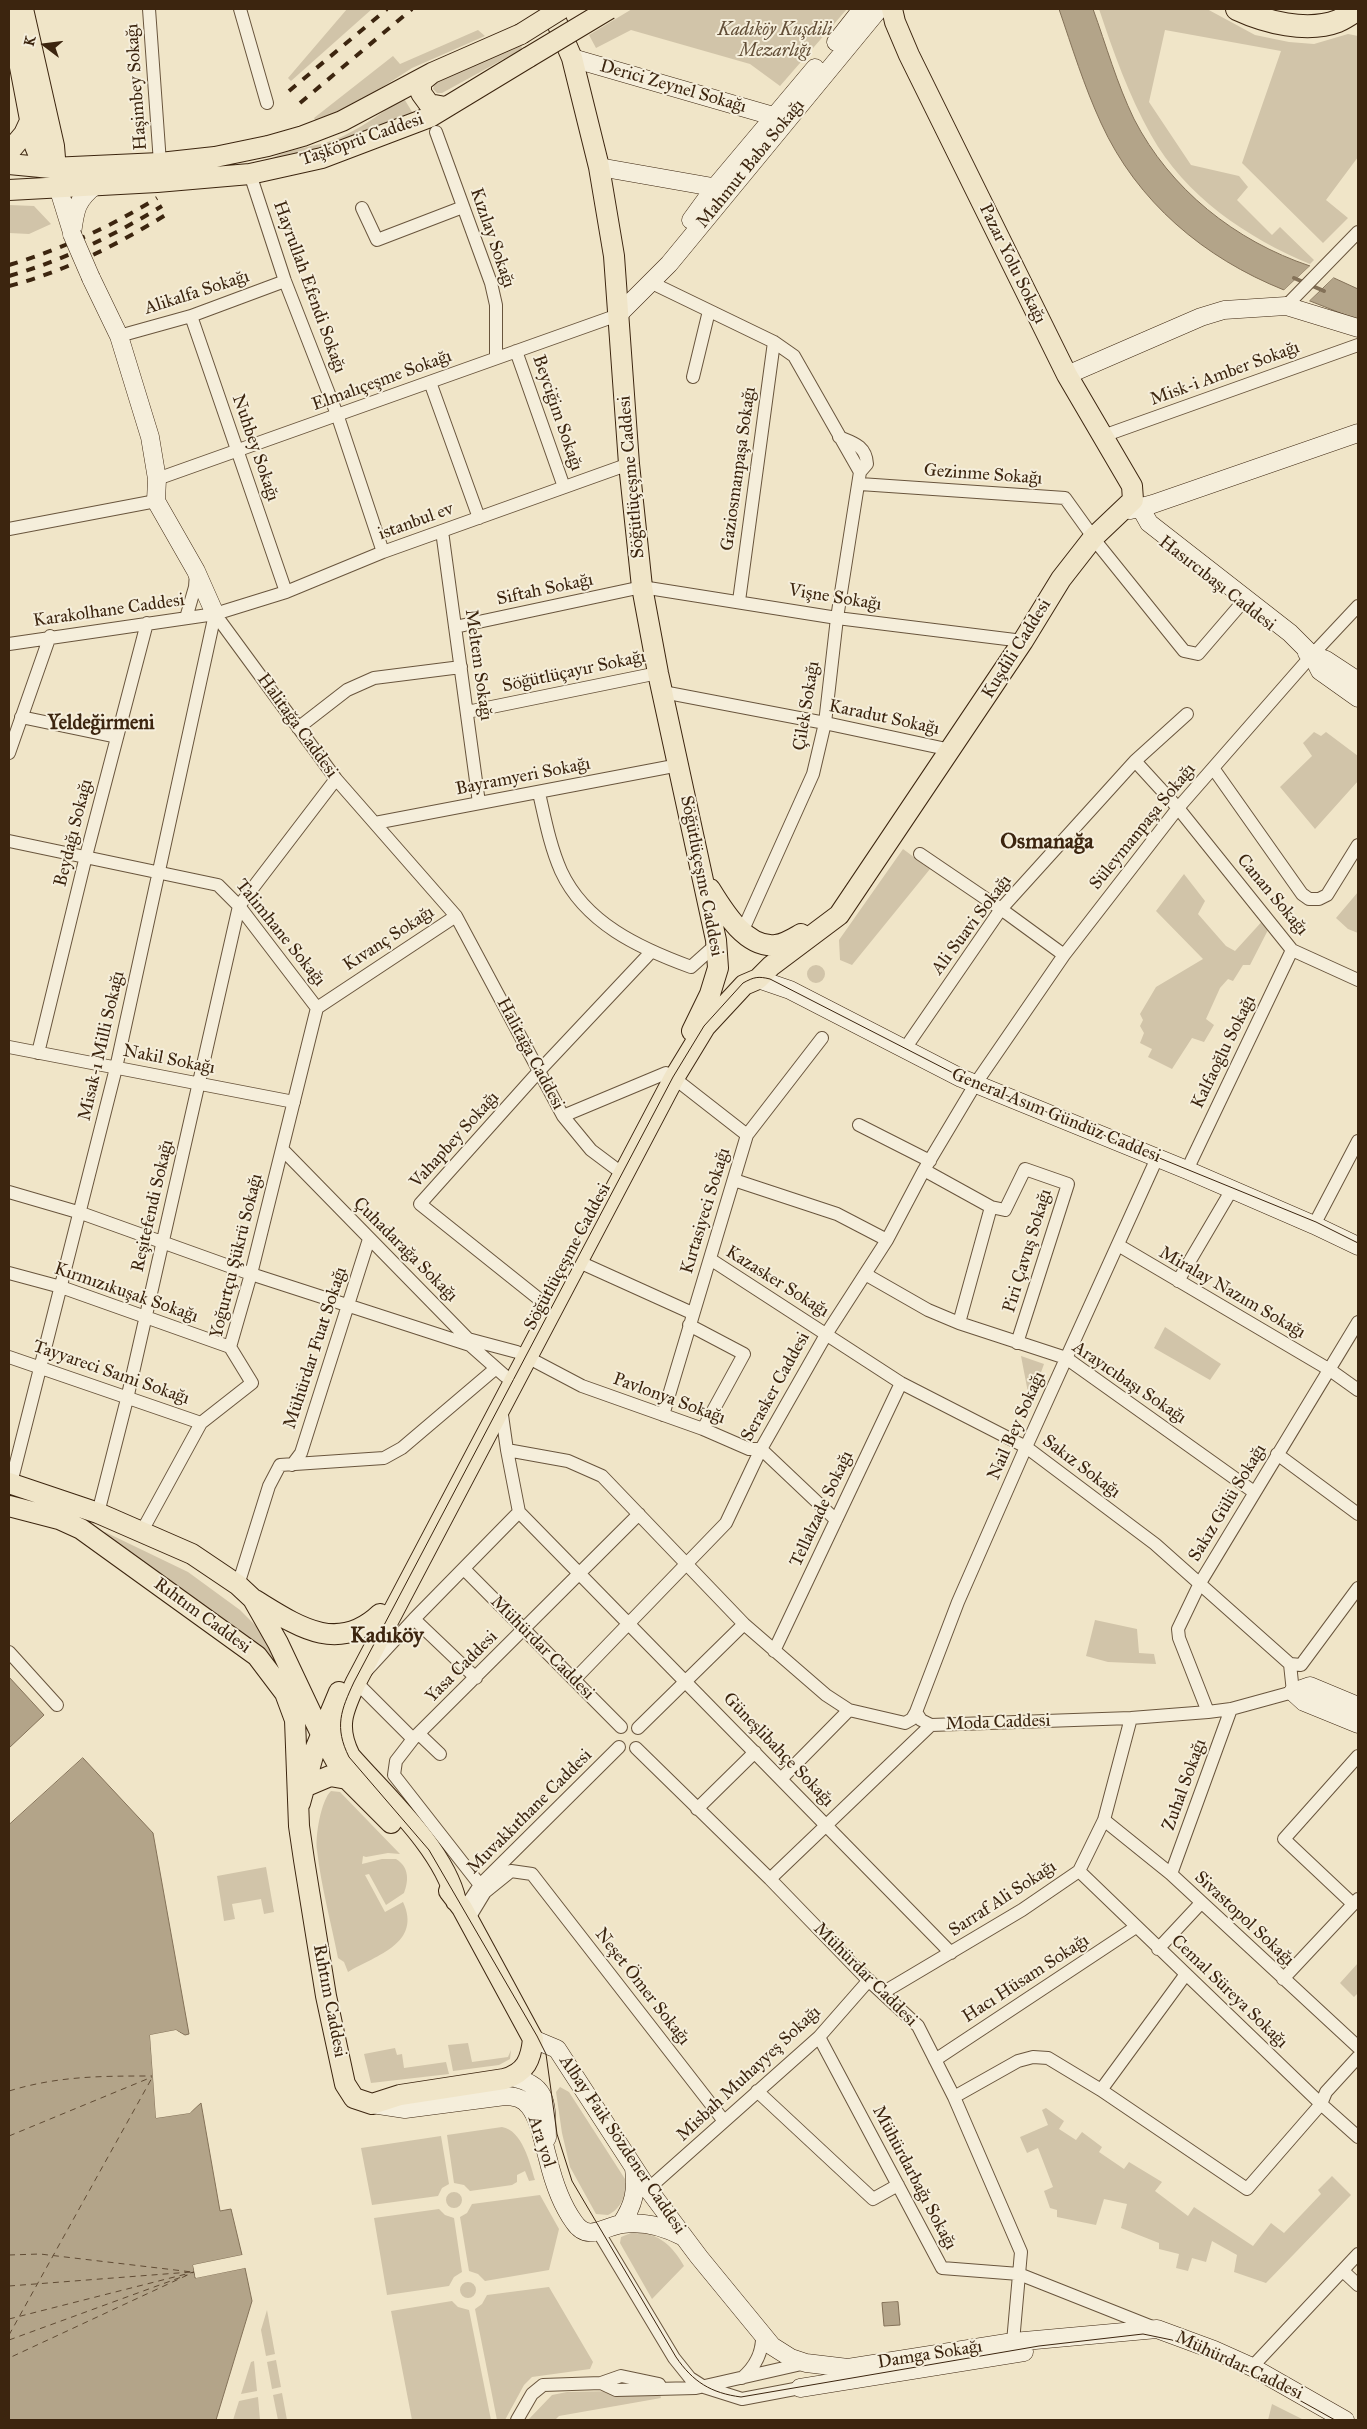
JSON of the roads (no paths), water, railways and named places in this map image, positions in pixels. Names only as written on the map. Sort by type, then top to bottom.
[{"type":"highway","points":[[1237,9],[1259,19],[1291,25],[1337,21],[1358,9]]},
{"type":"main road","points":[[9,9],[54,146],[54,163],[50,168]]},
{"type":"main road","points":[[23,9],[17,38],[30,121],[38,155],[44,164],[50,168],[58,187]]},
{"type":"main road","points":[[551,9],[570,54]]},
{"type":"main road","points":[[563,9],[570,54]]},
{"type":"main road","name":"Taşköprü Caddesi","points":[[9,164],[50,168],[160,163],[215,157],[303,136],[342,121],[432,73],[521,34],[563,9]]},
{"type":"main road","name":"Taşköprü Caddesi","points":[[9,190],[250,174],[322,158],[414,124],[609,9]]},
{"type":"main road","name":"Pazar Yolu Sokağı","points":[[892,9],[895,22],[909,55],[1067,375],[1132,486],[1134,500],[1131,509]]},
{"type":"main road","name":"Söğütlüçeşme Caddesi","points":[[320,1734],[355,1659],[380,1614],[500,1373],[522,1355],[577,1261],[698,1021],[710,994],[718,968],[716,940],[704,878],[658,673],[642,587],[629,464],[614,256],[598,167],[570,54]]},
{"type":"main road","points":[[432,73],[421,82],[422,97],[434,106],[445,107]]},
{"type":"main road","points":[[9,152],[24,134],[30,121]]},
{"type":"main road","name":"Kuşdili Caddesi","points":[[758,979],[771,966],[839,915],[951,750],[1091,534],[1131,509]]},
{"type":"main road","points":[[704,878],[728,918],[742,932],[757,940],[775,945],[839,915]]},
{"type":"main road","name":"Söğütlüçeşme Caddesi","points":[[464,1908],[431,1848],[350,1756],[344,1743],[341,1726],[344,1709],[356,1682],[501,1407],[544,1303],[614,1168],[670,1076],[705,1027],[744,985],[758,979]]},
{"type":"main road","name":"Rıhtım Caddesi","points":[[10,1483],[98,1514],[192,1554],[238,1585],[253,1599],[287,1658],[320,1734],[347,1779],[420,1854],[464,1908]]},
{"type":"main road","name":"Rıhtım Caddesi","points":[[9,1506],[59,1519],[81,1529],[257,1656],[285,1692],[295,1720],[302,1795],[299,1826],[304,1860],[326,1996],[344,2080]]},
{"type":"main road","points":[[253,1599],[301,1627],[322,1634],[355,1630],[372,1621],[380,1614]]},
{"type":"main road","name":"Rıhtım Caddesi","points":[[302,1795],[320,1734]]},
{"type":"main road","points":[[302,1795],[330,1776],[347,1779]]},
{"type":"main road","points":[[372,2104],[400,2095],[510,2077],[521,2071],[528,2061],[533,2039],[464,1908]]},
{"type":"main road","name":"Ara yol","points":[[344,2080],[354,2098],[372,2104]]},
{"type":"street","name":"Haşimbey Sokağı","points":[[149,9],[160,163]]},
{"type":"street","points":[[240,9],[267,99]]},
{"type":"street","name":"Mahmut Baba Sokağı","points":[[618,309],[652,283],[722,189],[773,116],[862,9]]},
{"type":"street","name":"Mahmut Baba Sokağı","points":[[618,309],[681,234],[879,9]]},
{"type":"street","name":"Derici Zeynel Sokağı","points":[[570,54],[773,116]]},
{"type":"street","name":"Kızılay Sokağı","points":[[436,132],[492,289],[496,305],[496,358]]},
{"type":"street","points":[[598,167],[722,189]]},
{"type":"street","name":"Hayrullah Efendi Sokağı","points":[[250,174],[285,281],[338,417],[383,552]]},
{"type":"street","points":[[72,234],[78,204],[84,194],[96,185]]},
{"type":"street","points":[[9,529],[156,501],[157,479],[150,437],[120,336],[72,234],[58,187]]},
{"type":"street","points":[[362,208],[377,240],[463,207]]},
{"type":"street","points":[[1290,302],[1358,232]]},
{"type":"street","name":"Alikalfa Sokağı","points":[[120,336],[191,316],[285,281]]},
{"type":"street","points":[[652,283],[774,342],[794,356],[860,478]]},
{"type":"street","points":[[1067,375],[1201,317],[1224,310],[1290,302],[1358,334]]},
{"type":"street","name":"Elmalıçeşme Sokağı","points":[[157,479],[338,417],[496,358],[618,309]]},
{"type":"street","points":[[693,377],[709,311]]},
{"type":"street","name":"Nuhbey Sokağı","points":[[191,316],[286,592]]},
{"type":"street","name":"Misk-i Amber Sokağı","points":[[1103,436],[1358,334]]},
{"type":"street","name":"Gaziosmanpaşa Sokağı","points":[[739,601],[774,342]]},
{"type":"street","name":"Beyciğim Sokağı","points":[[516,350],[564,487]]},
{"type":"street","points":[[430,382],[479,518]]},
{"type":"street","name":"Kuşdili Caddesi","points":[[1131,509],[1356,438]]},
{"type":"street","name":"istanbul ev","points":[[215,614],[286,592],[383,552],[629,464]]},
{"type":"street","name":"Gezinme Sokağı","points":[[860,478],[1065,498],[1091,534]]},
{"type":"street","name":"Çilek Sokağı","points":[[742,932],[813,774],[825,723],[838,618],[860,478]]},
{"type":"street","name":"Halitağa Caddesi","points":[[156,501],[196,570],[215,614],[336,779],[456,916],[563,1116],[591,1150],[614,1168]]},
{"type":"street","name":"Hasırcıbaşı Caddesi","points":[[1131,509],[1241,604],[1297,647],[1326,660],[1358,681]]},
{"type":"street","name":"Hasırcıbaşı Caddesi","points":[[1131,509],[1290,633],[1312,655],[1320,671],[1358,698]]},
{"type":"street","name":"Meltem Sokağı","points":[[442,531],[479,803]]},
{"type":"street","points":[[1091,534],[1184,651],[1198,654],[1241,604]]},
{"type":"street","points":[[186,618],[195,587],[196,570]]},
{"type":"street","name":"Vişne Sokağı","points":[[642,587],[838,618],[1023,641]]},
{"type":"street","name":"Siftah Sokağı","points":[[455,627],[642,587]]},
{"type":"street","name":"Süleymanpaşa Sokağı","points":[[975,1084],[1064,955],[1178,808],[1312,655],[1358,606]]},
{"type":"street","name":"Karakolhane Caddesi","points":[[9,644],[50,636],[215,614]]},
{"type":"street","name":"Misak-ı Milli Sokağı","points":[[10,1483],[42,1366],[116,1068],[157,871],[215,614]]},
{"type":"street","name":"Beydağı Sokağı","points":[[38,1053],[86,856],[147,623]]},
{"type":"street","points":[[9,753],[50,636]]},
{"type":"street","points":[[298,728],[347,690],[374,678],[461,667]]},
{"type":"street","name":"Söğütlüçayır Sokağı","points":[[467,712],[658,673]]},
{"type":"street","name":"Karadut Sokağı","points":[[663,692],[825,723],[951,750]]},
{"type":"street","name":"Ali Suavi Sokağı","points":[[904,1050],[1002,909],[1136,761],[1187,714]]},
{"type":"street","points":[[21,717],[117,737]]},
{"type":"street","points":[[1136,761],[1178,808]]},
{"type":"street","name":"Bayramyeri Sokağı","points":[[375,823],[679,765]]},
{"type":"street","points":[[1213,768],[1302,894],[1309,899],[1319,899],[1327,895],[1358,845]]},
{"type":"street","points":[[239,906],[336,779]]},
{"type":"street","points":[[539,793],[553,850],[561,871],[578,898],[607,926],[651,952],[690,967],[710,950]]},
{"type":"street","name":"Canan Sokağı","points":[[1178,808],[1292,950],[1358,980]]},
{"type":"street","name":"Talimhane Sokağı","points":[[9,841],[218,885],[239,906],[317,1008]]},
{"type":"street","points":[[920,854],[1002,909],[1064,955]]},
{"type":"street","name":"Reşitefendi Sokağı","points":[[98,1514],[146,1317],[239,906]]},
{"type":"street","name":"Kıvanç Sokağı","points":[[317,1008],[456,916]]},
{"type":"street","name":"Kalfaoğlu Sokağı","points":[[1187,1170],[1292,950]]},
{"type":"street","points":[[540,1070],[651,952]]},
{"type":"street","name":"General Asım Gündüz Caddesi","points":[[758,979],[790,990],[904,1050],[975,1084],[1187,1170],[1358,1246]]},
{"type":"street","name":"Yoğurtçu Şükrü Sokağı","points":[[142,1532],[201,1423],[252,1383],[230,1347],[251,1274],[317,1008]]},
{"type":"street","name":"Kırtasiyeci Sokağı","points":[[663,1415],[692,1313],[747,1135],[822,1038]]},
{"type":"street","name":"Nakil Sokağı","points":[[9,1047],[294,1102]]},
{"type":"street","name":"Vahapbey Sokağı","points":[[540,1070],[420,1204],[544,1303]]},
{"type":"street","points":[[563,1116],[670,1076],[747,1135]]},
{"type":"street","name":"Serasker Caddesi","points":[[574,1680],[628,1622],[726,1523],[761,1449],[826,1333],[887,1240],[927,1166],[975,1084]]},
{"type":"street","points":[[859,1125],[991,1206],[959,1323]]},
{"type":"street","points":[[1314,1225],[1358,1141]]},
{"type":"street","name":"Çuhadarağa Sokağı","points":[[282,1149],[468,1339],[522,1355]]},
{"type":"street","name":"Nail Bey Sokağı","points":[[916,1712],[958,1602],[1157,1158]]},
{"type":"street","name":"Piri Çavuş Sokağı","points":[[991,1206],[1004,1210],[1025,1169],[1068,1184],[1017,1343]]},
{"type":"street","points":[[734,1180],[837,1214],[887,1240]]},
{"type":"street","points":[[1178,1281],[1231,1191]]},
{"type":"street","points":[[9,1192],[81,1213],[251,1274],[470,1345],[500,1373],[402,1448],[384,1458],[280,1465],[269,1486],[238,1585]]},
{"type":"street","name":"Mühürdar Fuat Sokağı","points":[[292,1465],[301,1453],[369,1239]]},
{"type":"street","name":"Miralay Nazım Sokağı","points":[[1118,1245],[1330,1370],[1358,1390]]},
{"type":"street","name":"Kazasker Sokağı","points":[[710,1259],[826,1333]]},
{"type":"street","points":[[577,1261],[692,1313]]},
{"type":"street","name":"Kırmızıkuşak Sokağı","points":[[9,1273],[61,1287],[230,1347]]},
{"type":"street","name":"Arayıcıbaşı Sokağı","points":[[865,1274],[928,1310],[959,1323],[1066,1358],[1254,1492]]},
{"type":"street","name":"Sakız Gülü Sokağı","points":[[1208,1712],[1179,1638],[1178,1629],[1200,1583],[1358,1322]]},
{"type":"street","points":[[689,1325],[744,1354],[704,1429]]},
{"type":"street","name":"Sakız Sokağı","points":[[826,1333],[901,1383],[1026,1447],[1155,1544],[1295,1665]]},
{"type":"street","name":"Pavlonya Sokağı","points":[[522,1355],[582,1386],[704,1429],[749,1449],[761,1449]]},
{"type":"street","name":"Tayyareci Sami Sokağı","points":[[9,1357],[42,1366],[201,1423]]},
{"type":"street","name":"Tellalzade Sokağı","points":[[774,1651],[901,1383]]},
{"type":"street","points":[[501,1407],[519,1512]]},
{"type":"street","points":[[761,1449],[836,1520]]},
{"type":"street","points":[[507,1450],[568,1460],[602,1476],[744,1624],[826,1695],[848,1710],[904,1723],[912,1719],[916,1712]]},
{"type":"street","points":[[1277,1454],[1358,1514]]},
{"type":"street","name":"Söğütlüçeşme Caddesi","points":[[356,1682],[414,1619],[519,1512]]},
{"type":"street","name":"Güneşlibahçe Sokağı","points":[[519,1512],[579,1571],[951,1953]]},
{"type":"street","name":"Yasa Caddesi","points":[[480,1885],[394,1775],[396,1761],[416,1736],[524,1630],[579,1571],[639,1514]]},
{"type":"street","name":"Mühürdar Caddesi","points":[[464,1570],[621,1727]]},
{"type":"street","points":[[1358,1588],[1295,1665],[1293,1692],[1304,1702],[1358,1724]]},
{"type":"street","points":[[414,1619],[476,1678]]},
{"type":"street","points":[[638,1728],[744,1624]]},
{"type":"street","points":[[9,1652],[57,1705]]},
{"type":"street","points":[[1295,1665],[1310,1686],[1358,1706]]},
{"type":"street","points":[[356,1682],[416,1736],[440,1754]]},
{"type":"street","name":"Moda Caddesi","points":[[916,1712],[921,1720],[931,1726],[1132,1718],[1231,1709],[1310,1686]]},
{"type":"street","name":"Zuhal Sokağı","points":[[1171,1874],[1231,1709]]},
{"type":"street","points":[[781,1779],[848,1710]]},
{"type":"street","name":"Sarraf Ali Sokağı","points":[[884,1992],[1022,1910],[1078,1871],[1104,1820],[1132,1718]]},
{"type":"street","points":[[770,1879],[931,1726]]},
{"type":"street","name":"Muvakkıthane Caddesi","points":[[464,1908],[480,1885],[619,1747]]},
{"type":"street","name":"Mühürdar Caddesi","points":[[636,1748],[770,1879],[869,1980],[884,1992],[918,2026],[954,2097],[1022,2252],[1013,2342]]},
{"type":"street","points":[[697,1809],[755,1752]]},
{"type":"street","points":[[1283,1979],[1356,1901],[1284,1839],[1358,1756]]},
{"type":"street","name":"Sivastopol Sokağı","points":[[1104,1820],[1171,1874],[1358,2046]]},
{"type":"street","name":"Muvakkıthane Caddesi","points":[[464,1908],[511,1871],[532,1874]]},
{"type":"street","name":"Cemal Süreya Sokağı","points":[[1078,1871],[1320,2104],[1358,2137]]},
{"type":"street","name":"Neşet Ömer Sokağı","points":[[532,1874],[724,2121]]},
{"type":"street","points":[[1158,1949],[1201,1903]]},
{"type":"street","name":"Hacı Hüsam Sokağı","points":[[935,2060],[1136,1928]]},
{"type":"street","points":[[1101,2090],[1186,1974]]},
{"type":"street","name":"Misbah Muhayyeş Sokağı","points":[[648,2189],[819,2037],[869,1980]]},
{"type":"street","name":"Mühürdarbağı Sokağı","points":[[819,2037],[942,2268],[1019,2274],[1150,2333]]},
{"type":"street","name":"Albay Faik Sözdener Caddesi","points":[[533,2039],[557,2049],[648,2189],[762,2334],[781,2353],[806,2363]]},
{"type":"street","points":[[954,2097],[1018,2060],[1033,2056],[1048,2058],[1101,2090],[1248,2189],[1320,2104],[1326,2092],[1358,2057]]},
{"type":"street","points":[[510,2077],[526,2080],[534,2085],[543,2095],[546,2110],[548,2161]]},
{"type":"street","points":[[757,2091],[873,2199],[898,2185]]},
{"type":"street","name":"Ara yol","points":[[372,2104],[405,2109],[505,2096],[518,2098],[524,2101],[533,2114],[557,2188],[574,2223],[586,2232],[613,2227],[655,2225],[685,2238]]},
{"type":"street","points":[[634,2168],[636,2194],[632,2205],[613,2227],[682,2369],[690,2378],[704,2387]]},
{"type":"street","points":[[1252,2367],[1358,2254]]},
{"type":"street","points":[[1343,2271],[1358,2285]]},
{"type":"street","name":"Mühürdar Caddesi","points":[[1150,2333],[1214,2350],[1252,2367],[1345,2420]]},
{"type":"street","name":"Mühürdar Caddesi","points":[[1150,2333],[1248,2374],[1328,2420]]},
{"type":"street","name":"Damga Sokağı","points":[[704,2387],[742,2399],[1039,2349],[1150,2333]]},
{"type":"street","name":"Damga Sokağı","points":[[518,2420],[532,2394],[539,2387],[601,2384],[616,2390],[704,2387],[806,2363],[848,2368],[1013,2342],[1150,2333]]},
{"type":"street","points":[[740,2379],[757,2360],[763,2342],[762,2334]]},
{"type":"waterway","points":[[1294,278],[1324,291]]},
{"type":"tram line","points":[[1335,2420],[1249,2372],[1172,2340],[1143,2334],[1039,2346],[741,2397],[721,2393],[696,2380],[676,2357],[572,2181],[557,2134],[546,2054],[537,2036],[429,1850],[349,1757],[342,1737],[341,1719],[354,1682],[673,1077],[704,1026],[743,983],[753,978],[770,979],[961,1077],[1316,1222],[1358,1243]]},
{"type":"railway","points":[[289,91],[387,9]]},
{"type":"railway","points":[[300,103],[412,9]]},
{"type":"railway","points":[[9,265],[48,252],[85,236],[157,198]]},
{"type":"railway","points":[[9,276],[69,255],[162,206]]},
{"type":"railway","points":[[9,286],[51,273],[91,256],[167,214]]},
{"type":"district","name":"Yeldeğirmeni","points":[[101,724]]},
{"type":"district","name":"Osmanağa","points":[[1047,843]]},
{"type":"district","name":"Kadıköy","points":[[387,1637]]},
{"type":"park label","name":"Kadıköy Kuşdili Mezarlığı","points":[[775,41]]}]
